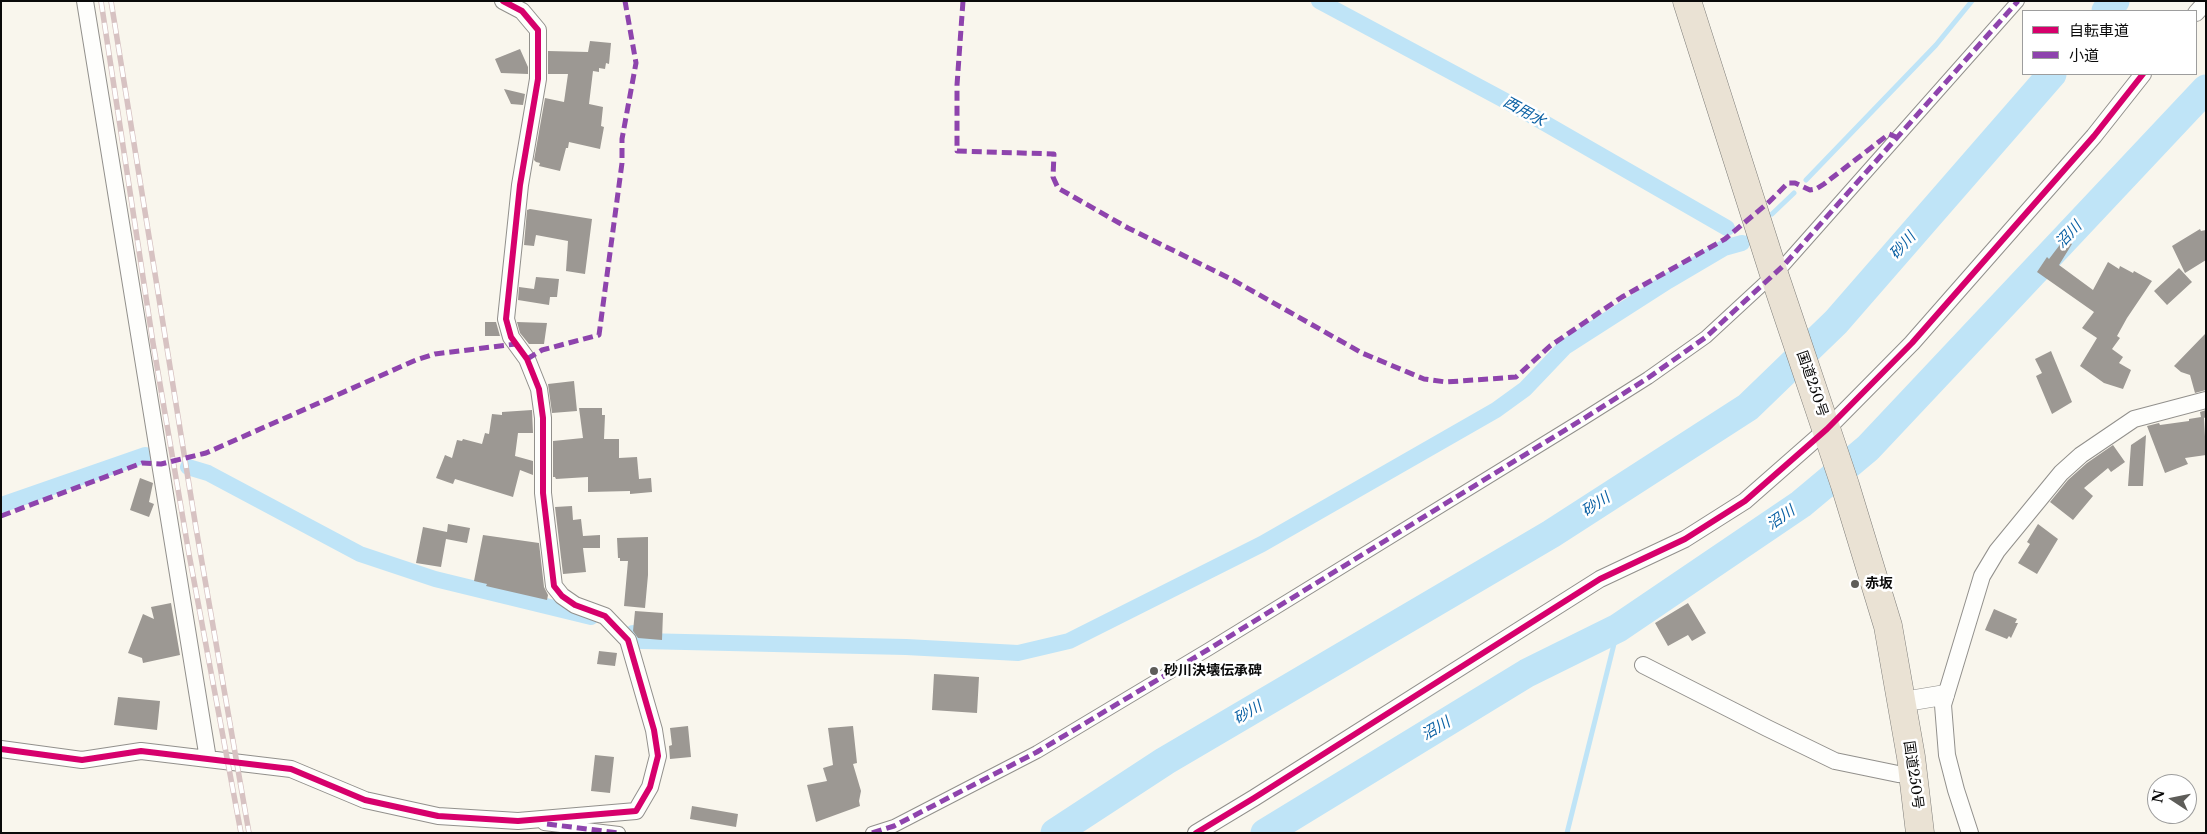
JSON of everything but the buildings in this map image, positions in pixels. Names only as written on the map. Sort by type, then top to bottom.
[{"type":"highway","name":"国道250号","points":[[1687,1],[1774,274],[1845,485],[1888,626],[1914,775],[1920,833]]},
{"type":"street","points":[[85,1],[208,759]]},
{"type":"street","points":[[503,1],[522,12],[538,30],[538,79],[520,185],[506,319],[511,337],[527,359],[539,389],[543,418],[543,494],[554,586],[562,596],[575,605],[605,616],[628,640],[654,730],[658,756],[650,787],[636,811],[518,827]]},
{"type":"street","points":[[872,833],[894,826],[1036,752],[1209,650],[1583,420],[1648,378],[1706,337],[1774,274],[2018,1]]},
{"type":"street","points":[[2197,12],[2206,2]]},
{"type":"street","points":[[1196,833],[1279,783],[1600,579],[1692,534],[1745,501],[1828,433],[1912,343],[2094,136],[2142,75]]},
{"type":"street","points":[[1970,833],[1947,754],[1942,705],[1982,576],[1997,551],[2061,473],[2102,439],[2134,419],[2206,400]]},
{"type":"street","points":[[1643,665],[1835,761],[1898,774],[1914,775]]},
{"type":"street","points":[[1902,702],[1944,695]]},
{"type":"street","points":[[1,749],[82,760],[141,751],[291,769],[366,800],[438,816],[518,827],[619,833]]},
{"type":"waterway","name":"西用水","points":[[1319,1],[1515,106],[1727,228]]},
{"type":"waterway","points":[[1806,180],[1936,45],[1972,1]]},
{"type":"waterway","name":"砂川","points":[[2107,10],[2115,1]]},
{"type":"waterway","name":"砂川","points":[[1055,833],[1165,761],[1551,534],[1748,407],[1836,322],[2051,75]]},
{"type":"waterway","name":"沼川","points":[[1265,833],[1527,673],[1618,628],[1801,504],[1868,448],[2206,89]]},
{"type":"waterway","points":[[1772,214],[1794,193]]},
{"type":"waterway","points":[[1742,243],[1748,237]]},
{"type":"waterway","points":[[633,633],[641,641],[906,647],[1018,653],[1069,641],[1262,544],[1496,410],[1525,389],[1565,347],[1668,281],[1724,248],[1742,243]]},
{"type":"waterway","points":[[1,505],[145,455],[152,457]]},
{"type":"waterway","points":[[188,467],[208,473],[360,554],[435,579],[591,617]]},
{"type":"waterway","points":[[1567,833],[1618,628]]},
{"type":"railway","points":[[101,1],[153,343],[189,554],[241,833]]},
{"type":"railway","points":[[111,1],[196,528],[249,833]]},
{"type":"marked path","points":[[527,359],[542,350],[599,335],[622,163],[622,139],[636,63],[625,1]]},
{"type":"marked path","points":[[963,1],[957,85],[957,151],[1054,154],[1053,177],[1058,188],[1128,228],[1233,280],[1362,353],[1424,379],[1446,382],[1516,377],[1550,346],[1622,297],[1725,239],[1769,202],[1788,183],[1795,183],[1810,190],[1816,189],[1889,134],[1896,137]]},
{"type":"marked path","points":[[872,833],[894,826],[1037,752],[1209,649],[1583,419],[1648,378],[1706,337],[1784,265],[2018,1]]},
{"type":"marked path","points":[[1,516],[142,463],[161,464],[206,453],[416,360],[435,354],[516,344]]},
{"type":"marked path","points":[[547,824],[619,833]]},
{"type":"cycle path","points":[[1,749],[82,760],[141,751],[291,769],[365,800],[438,816],[518,821],[636,811],[650,787],[658,756],[654,730],[628,640],[605,616],[575,605],[562,596],[554,586],[543,493],[543,418],[539,389],[527,359],[511,337],[506,319],[520,185],[538,79],[538,30],[522,11],[503,1]]},
{"type":"cycle path","points":[[1196,833],[1600,579],[1685,539],[1745,501],[1827,429],[1912,343],[2094,136],[2142,75]]},
{"type":"place","name":"赤坂","points":[[1855,584]]},
{"type":"place","name":"砂川決壊伝承碑","points":[[1154,671]]}]
